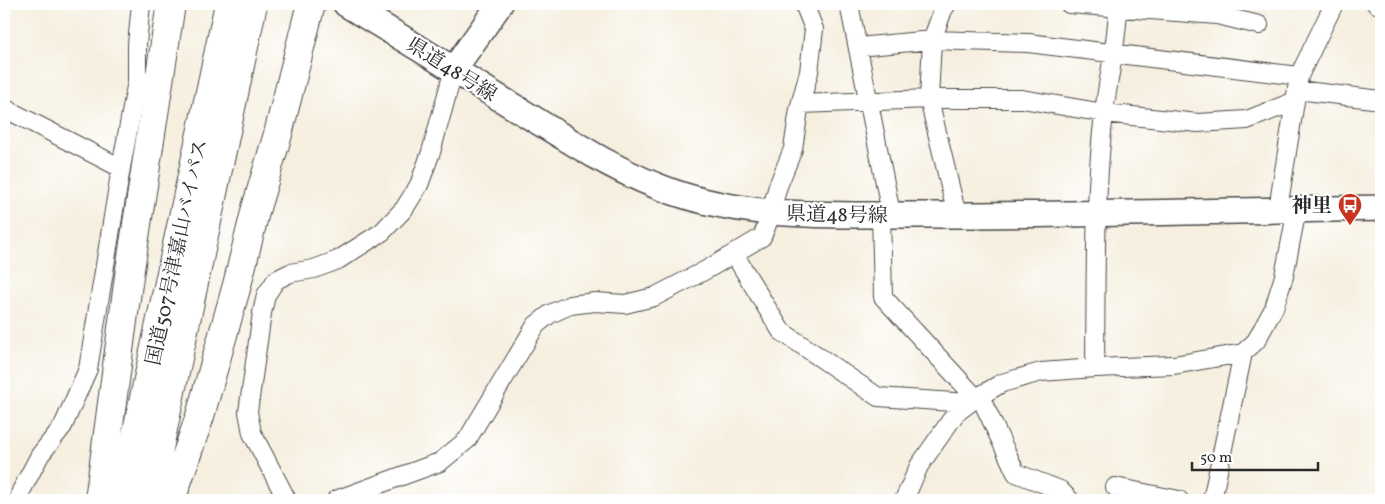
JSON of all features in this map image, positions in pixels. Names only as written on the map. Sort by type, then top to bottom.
[{"type":"highway","points":[[99,500],[129,276],[172,4]]},
{"type":"highway","name":"国道507号津嘉山バイパス","points":[[122,500],[229,4]]},
{"type":"highway","name":"国道507号津嘉山バイパス","points":[[148,500],[253,4]]},
{"type":"highway","points":[[170,500],[200,416],[278,134],[311,4]]},
{"type":"main road","name":"県道48号線","points":[[346,4],[597,158],[645,181],[700,201],[737,209],[771,213],[954,215],[1381,208]]},
{"type":"main road","points":[[454,69],[500,4]]},
{"type":"street","points":[[19,500],[21,491],[40,455],[63,426],[88,369],[137,81],[137,44],[141,4]]},
{"type":"street","points":[[336,500],[440,462],[467,440],[536,325],[550,314],[570,305],[595,302],[625,304],[654,298],[762,237],[778,186],[793,149],[809,72],[814,29],[804,4]]},
{"type":"street","points":[[849,4],[889,203],[885,215],[882,297],[975,399],[1016,473],[1060,490],[1070,500]]},
{"type":"street","points":[[947,4],[932,40],[929,98],[954,203],[954,215]]},
{"type":"street","points":[[1069,4],[1217,14],[1258,25]]},
{"type":"street","points":[[904,500],[919,466],[956,413],[1002,383],[1041,372],[1174,365],[1243,353],[1256,341],[1274,308],[1284,276],[1297,89],[1332,4]]},
{"type":"street","points":[[1376,4],[1381,5]]},
{"type":"street","points":[[1095,368],[1096,214],[1104,113],[1118,6]]},
{"type":"street","points":[[858,47],[932,40],[1028,42],[1113,53],[1297,89],[1381,100]]},
{"type":"street","points":[[287,500],[252,433],[248,412],[266,295],[276,280],[290,272],[314,269],[338,260],[382,232],[404,209],[422,177],[454,69]]},
{"type":"street","points":[[801,104],[929,98],[1022,98],[1104,113],[1198,123],[1247,120],[1297,89]]},
{"type":"street","points":[[4,108],[121,168]]},
{"type":"street","points":[[734,254],[780,331],[878,396],[975,399]]},
{"type":"street","points":[[1212,500],[1243,353]]},
{"type":"street","points":[[1115,487],[1179,500]]},
{"type":"place","name":"神里","points":[[1350,226]]}]
